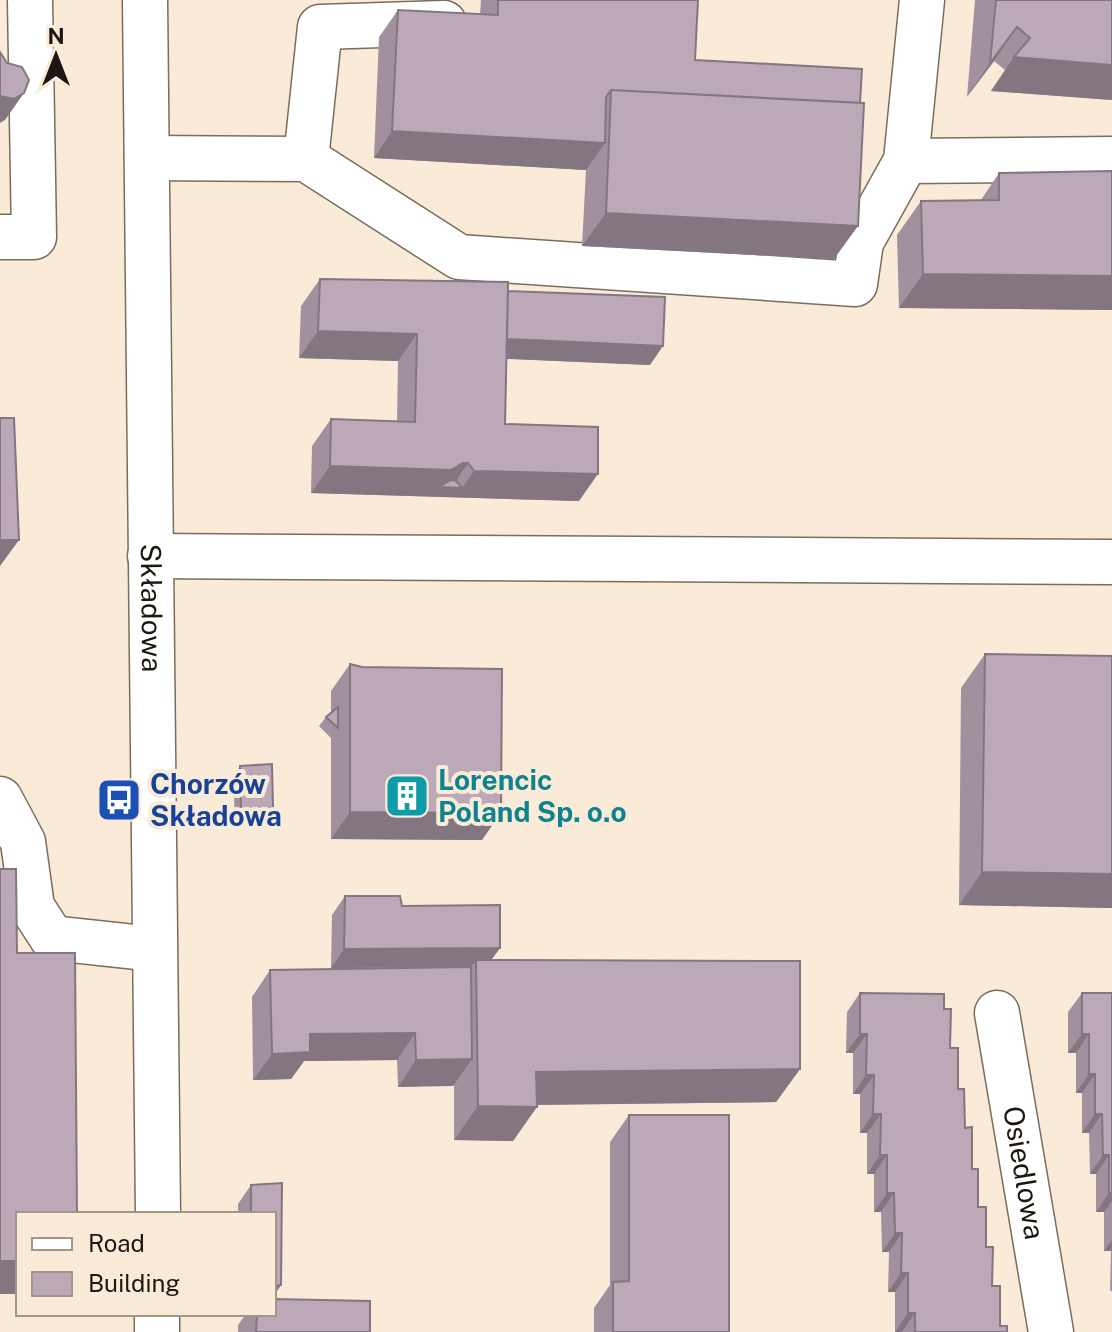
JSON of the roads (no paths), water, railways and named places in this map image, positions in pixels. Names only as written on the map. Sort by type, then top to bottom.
[{"type":"street","points":[[0,237],[34,237],[30,0]]},
{"type":"street","name":"Składowa","points":[[145,0],[158,1212]]},
{"type":"street","points":[[147,158],[306,159],[459,257],[855,284],[861,242],[906,161],[922,0]]},
{"type":"street","points":[[306,159],[320,27],[444,23]]},
{"type":"street","points":[[906,161],[1112,159]]},
{"type":"street","points":[[150,556],[1112,562]]},
{"type":"street","points":[[0,799],[23,842],[32,907],[52,938],[154,949]]},
{"type":"street","name":"Osiedlowa","points":[[997,1013],[1051,1332]]},
{"type":"place","name":"Lorencic Poland Sp. o.o","points":[[407,796]]},
{"type":"place","name":"Chorzów Składowa","points":[[119,800]]}]
